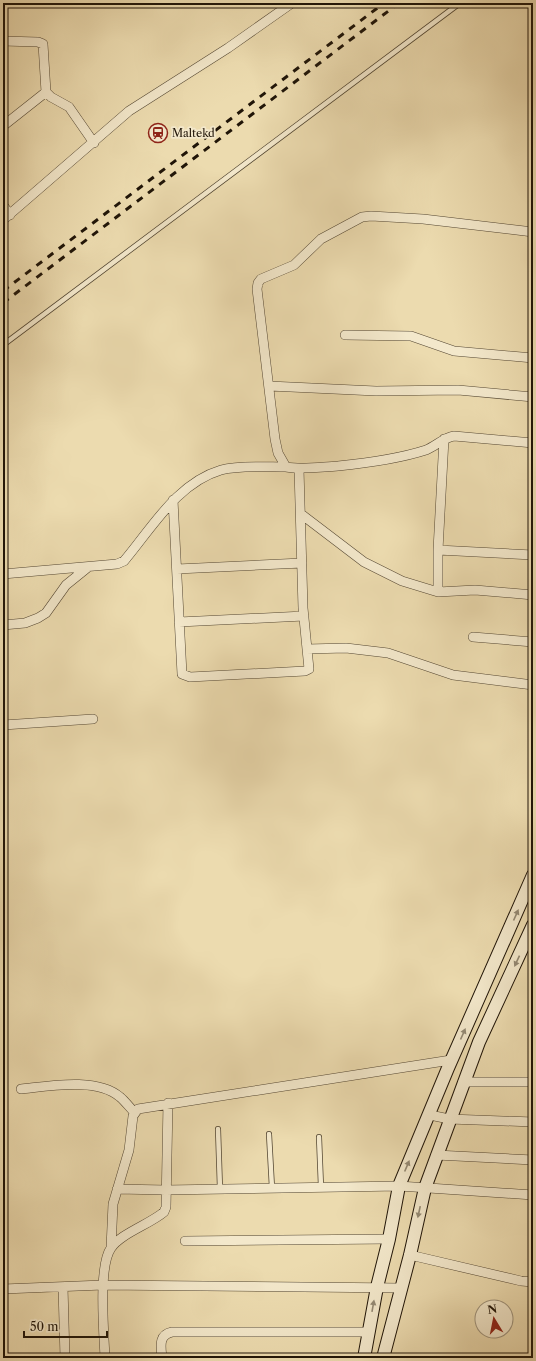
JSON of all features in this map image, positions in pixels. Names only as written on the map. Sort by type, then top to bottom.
[{"type":"main road","points":[[364,1358],[376,1287],[389,1240],[399,1186],[430,1115],[451,1060],[533,875]]},
{"type":"main road","points":[[383,1358],[410,1256],[425,1188],[436,1155],[479,1042],[533,925]]},
{"type":"street","points":[[3,206],[6,218],[94,143],[106,129],[129,111],[228,48],[292,3]]},
{"type":"street","points":[[3,41],[38,42],[43,44],[46,92],[51,97],[69,107],[94,143]]},
{"type":"street","points":[[3,126],[46,92]]},
{"type":"street","points":[[286,467],[278,454],[258,283],[267,275],[294,265],[327,235],[362,217],[371,216],[423,219],[533,232]]},
{"type":"street","points":[[345,335],[411,336],[454,351],[533,358]]},
{"type":"street","points":[[269,386],[376,391],[458,390],[533,397]]},
{"type":"street","points":[[3,574],[87,568],[117,564],[124,561],[173,500],[198,482],[222,470],[286,467],[299,469],[374,462],[402,457],[429,449],[444,439],[454,436],[533,443]]},
{"type":"street","points":[[438,592],[438,550],[444,439]]},
{"type":"street","points":[[173,500],[181,671],[184,676],[190,677],[305,671],[309,669],[304,616],[299,469]]},
{"type":"street","points":[[301,514],[364,562],[382,573],[402,581],[438,592],[475,590],[533,595]]},
{"type":"street","points":[[438,550],[533,555]]},
{"type":"street","points":[[176,569],[302,563]]},
{"type":"street","points":[[3,625],[25,623],[46,613],[66,585],[87,568]]},
{"type":"street","points":[[179,622],[304,616]]},
{"type":"street","points":[[473,637],[533,642]]},
{"type":"street","points":[[307,649],[346,648],[388,653],[453,675],[533,685]]},
{"type":"street","points":[[3,725],[93,719]]},
{"type":"street","points":[[111,1248],[113,1204],[129,1150],[135,1113],[144,1107],[451,1060]]},
{"type":"street","points":[[463,1082],[533,1082]]},
{"type":"street","points":[[21,1089],[73,1084],[106,1089],[119,1096],[135,1113]]},
{"type":"street","points":[[105,1358],[103,1285],[107,1256],[111,1248],[118,1242],[164,1212],[168,1103]]},
{"type":"street","points":[[430,1115],[449,1119],[533,1122]]},
{"type":"street","points":[[436,1155],[533,1160]]},
{"type":"street","points":[[117,1189],[166,1190],[399,1186],[533,1195]]},
{"type":"street","points":[[184,1241],[389,1240]]},
{"type":"street","points":[[410,1256],[521,1281],[533,1282]]},
{"type":"street","points":[[3,1289],[103,1285],[401,1288]]},
{"type":"street","points":[[63,1287],[65,1358]]},
{"type":"street","points":[[162,1358],[161,1342],[163,1336],[166,1333],[172,1332],[369,1332]]},
{"type":"lane","points":[[3,345],[460,3]]},
{"type":"lane","points":[[218,1129],[220,1189]]},
{"type":"lane","points":[[270,1134],[272,1188]]},
{"type":"lane","points":[[319,1137],[320,1187]]},
{"type":"railway","points":[[3,291],[384,3]]},
{"type":"railway","points":[[3,303],[399,3]]},
{"type":"place","name":"Maltekd","points":[[158,133]]}]
